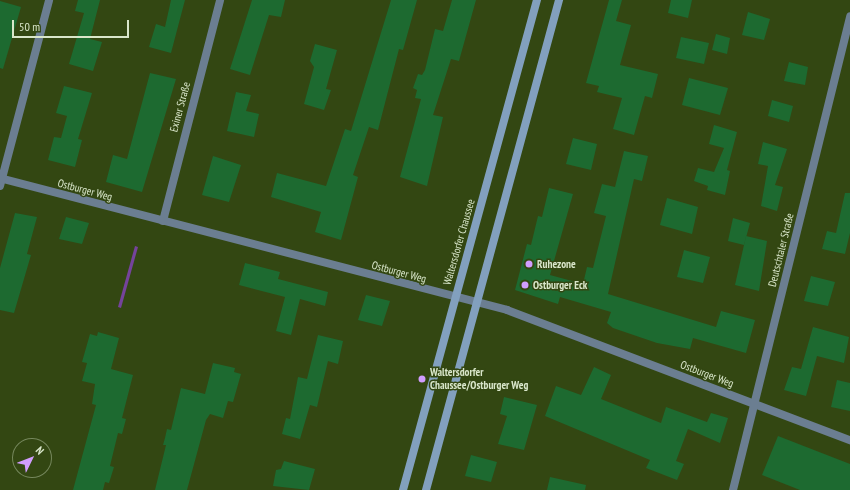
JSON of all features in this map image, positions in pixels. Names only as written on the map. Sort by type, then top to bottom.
[{"type":"main road","name":"Waltersdorfer Chaussee","points":[[403,490],[455,295],[537,0]]},
{"type":"main road","points":[[426,490],[559,0]]},
{"type":"street","points":[[1,181],[49,0]]},
{"type":"street","name":"Exiner Straße","points":[[163,221],[220,0]]},
{"type":"street","name":"Deutschtaler Straße","points":[[733,490],[850,16]]},
{"type":"street","name":"Ostburger Weg","points":[[1,181],[478,302],[850,440]]},
{"type":"shaded area","points":[[135,246],[138,247],[121,308],[118,307]]},
{"type":"building","points":[[78,0],[100,0],[90,39],[102,42],[93,71],[69,64],[84,13],[75,11]]},
{"type":"building","points":[[171,0],[185,0],[171,53],[149,47],[156,24],[165,27]]},
{"type":"building","points":[[252,0],[285,0],[281,17],[269,15],[250,75],[230,69]]},
{"type":"building","points":[[391,0],[417,0],[403,50],[399,49],[378,130],[369,127],[353,175],[358,177],[341,240],[315,232],[321,212],[271,197],[277,173],[326,186],[345,129],[351,131]]},
{"type":"building","points":[[452,0],[476,0],[459,61],[451,59],[433,115],[443,117],[427,186],[400,177],[421,99],[415,98],[417,90],[413,88],[418,74],[422,75],[425,70],[435,29],[443,31]]},
{"type":"building","points":[[609,0],[622,0],[616,21],[631,25],[620,65],[658,74],[652,98],[645,96],[634,135],[613,129],[622,98],[597,92],[599,86],[586,83]]},
{"type":"building","points":[[671,0],[692,0],[688,18],[668,13]]},
{"type":"building","points":[[0,1],[21,7],[3,69],[0,68]]},
{"type":"building","points":[[748,12],[770,19],[764,40],[742,35]]},
{"type":"building","points":[[716,34],[730,38],[727,54],[712,50]]},
{"type":"building","points":[[681,37],[709,43],[704,64],[676,58]]},
{"type":"building","points":[[315,44],[337,50],[326,89],[331,90],[324,110],[304,104],[314,67],[310,61]]},
{"type":"building","points":[[789,62],[808,67],[805,85],[784,81]]},
{"type":"building","points":[[150,73],[176,79],[142,192],[106,182],[113,155],[127,159]]},
{"type":"building","points":[[689,78],[728,88],[720,115],[682,105]]},
{"type":"building","points":[[64,86],[92,93],[78,139],[82,140],[75,167],[48,160],[54,137],[61,138],[67,116],[56,113]]},
{"type":"building","points":[[236,92],[251,95],[246,111],[259,114],[254,137],[227,131]]},
{"type":"building","points":[[772,100],[793,106],[789,122],[768,116]]},
{"type":"building","points":[[714,125],[737,132],[727,170],[730,171],[725,195],[707,190],[708,186],[694,181],[698,168],[714,172],[724,148],[709,144]]},
{"type":"building","points":[[573,138],[597,144],[591,170],[566,164]]},
{"type":"building","points":[[763,142],[787,149],[775,185],[783,187],[777,211],[761,206],[768,166],[758,164]]},
{"type":"building","points":[[624,151],[648,156],[642,181],[634,179],[608,294],[716,327],[721,311],[755,320],[746,353],[693,338],[690,349],[657,343],[613,328],[607,323],[611,312],[560,297],[558,304],[515,290],[527,244],[531,245],[538,216],[542,217],[549,188],[573,194],[550,275],[583,284],[587,267],[593,268],[606,216],[594,213],[602,184],[615,187]]},
{"type":"building","points":[[213,156],[241,165],[229,202],[202,195]]},
{"type":"building","points":[[845,193],[850,193],[850,233],[845,254],[822,249],[827,231],[836,233]]},
{"type":"building","points":[[667,198],[698,207],[692,234],[660,225]]},
{"type":"building","points":[[15,213],[37,217],[27,254],[31,255],[14,313],[0,310],[0,268]]},
{"type":"building","points":[[66,217],[89,223],[82,244],[59,239]]},
{"type":"building","points":[[733,218],[750,223],[744,245],[728,241]]},
{"type":"building","points":[[746,236],[767,241],[759,291],[735,285]]},
{"type":"building","points":[[684,250],[710,257],[703,283],[677,277]]},
{"type":"building","points":[[245,263],[280,272],[278,279],[328,292],[325,306],[300,299],[291,335],[276,331],[285,297],[239,285]]},
{"type":"building","points":[[811,276],[835,282],[828,306],[804,301]]},
{"type":"building","points":[[366,295],[390,301],[382,326],[358,320]]},
{"type":"building","points":[[813,327],[849,337],[844,363],[817,356],[806,396],[784,390],[792,367],[801,369]]},
{"type":"building","points":[[98,332],[119,338],[111,369],[133,375],[122,418],[126,419],[122,434],[118,433],[110,466],[114,467],[109,483],[105,482],[103,490],[73,490],[96,405],[92,404],[95,384],[82,381],[87,363],[82,362],[90,334],[97,336]]},
{"type":"building","points":[[318,335],[343,341],[338,364],[328,361],[317,407],[310,405],[300,439],[282,434],[286,418],[290,419],[298,377],[307,379]]},
{"type":"building","points":[[213,363],[235,368],[234,372],[241,374],[233,402],[228,401],[223,418],[210,414],[206,420],[187,490],[155,490],[166,445],[163,445],[167,429],[171,430],[181,388],[205,394]]},
{"type":"building","points":[[594,367],[611,375],[601,399],[661,423],[666,407],[707,422],[711,413],[728,418],[720,443],[688,429],[676,461],[684,464],[677,480],[646,468],[650,460],[545,416],[556,386],[581,395]]},
{"type":"building","points":[[837,380],[850,383],[850,411],[831,407]]},
{"type":"building","points":[[504,397],[537,405],[524,450],[498,444],[507,416],[500,414]]},
{"type":"building","points":[[778,436],[850,464],[850,490],[800,490],[762,475]]},
{"type":"building","points":[[471,455],[497,462],[491,482],[465,476]]},
{"type":"building","points":[[284,461],[315,469],[309,490],[273,486],[276,470],[281,469]]},
{"type":"building","points":[[550,477],[586,485],[585,490],[547,490]]},
{"type":"place","name":"Ruhezone","points":[[529,264]]},
{"type":"place","name":"Ostburger Eck","points":[[525,285]]},
{"type":"place","name":"Waltersdorfer Chaussee/Ostburger Weg","points":[[422,379]]}]
